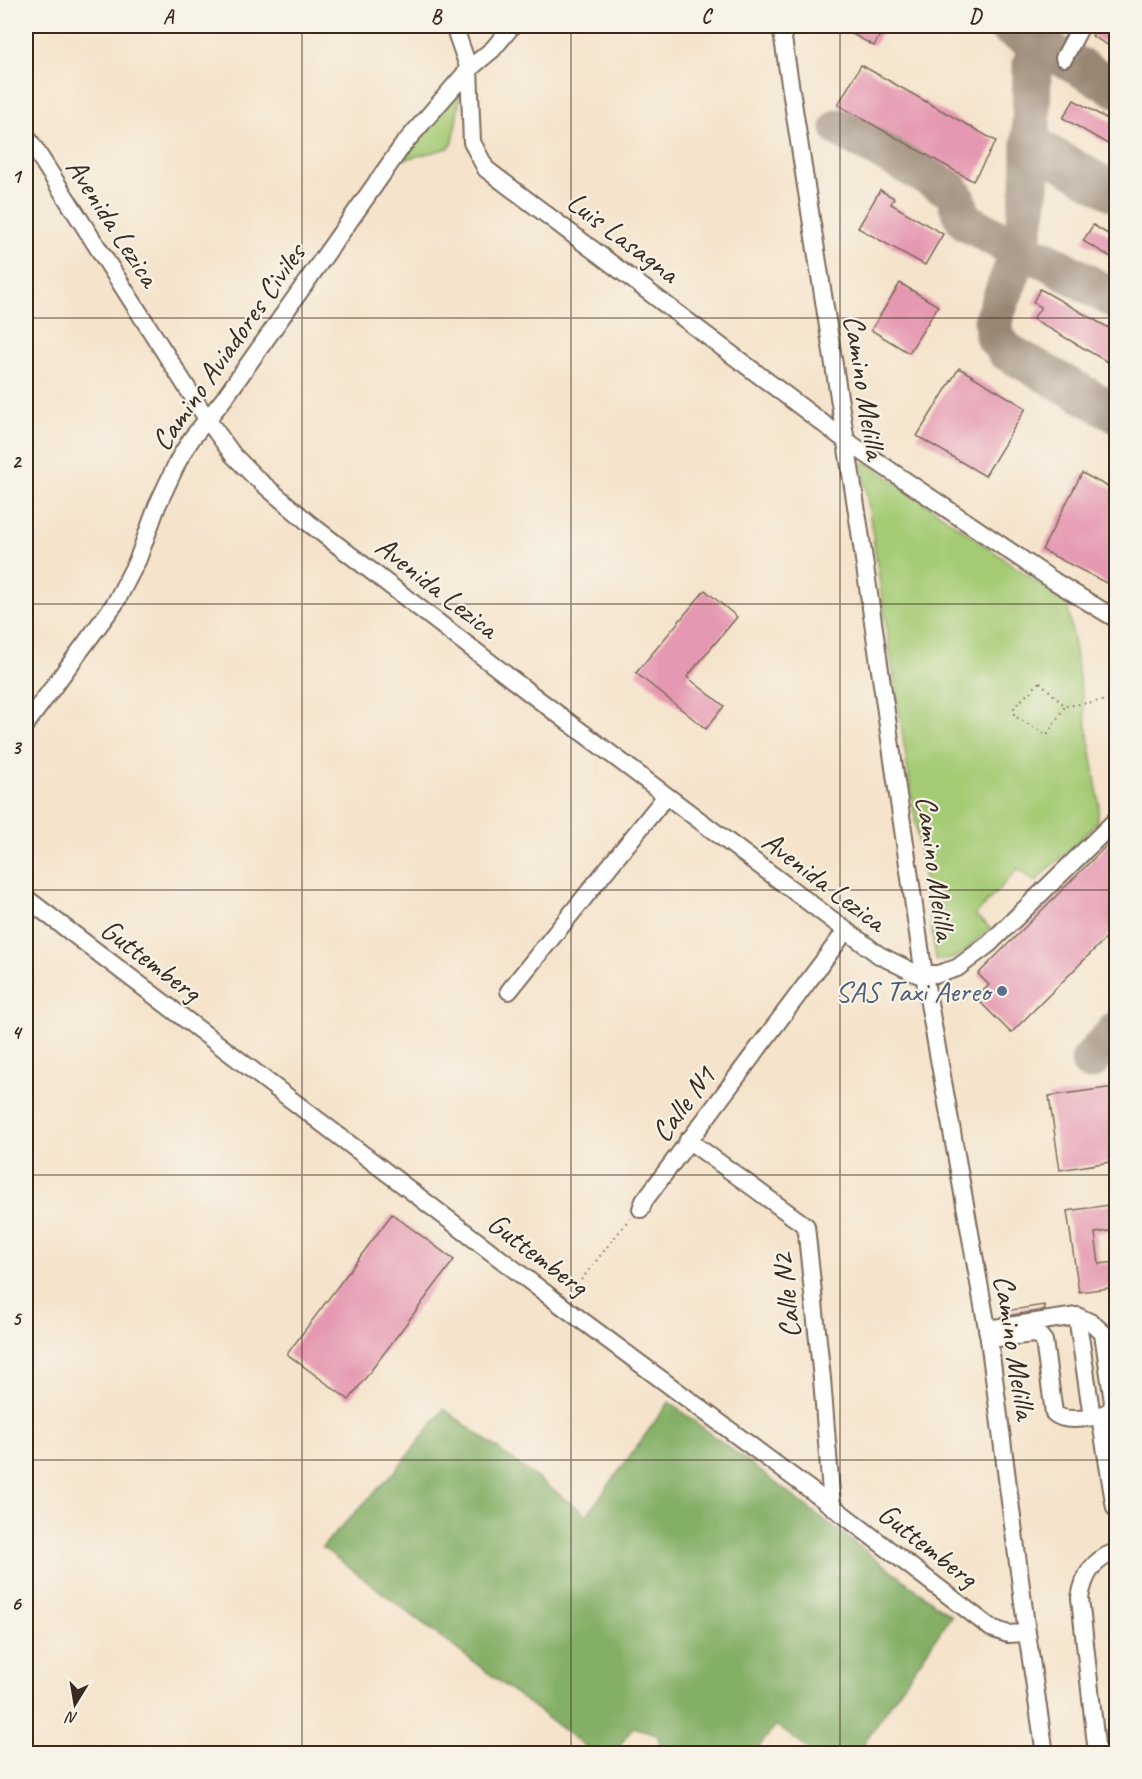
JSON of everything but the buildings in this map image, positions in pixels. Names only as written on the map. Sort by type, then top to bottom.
[{"type":"street","name":"Luis Lasagna","points":[[454,26],[469,69],[472,142],[486,169],[845,440],[1054,581],[1116,619]]},
{"type":"street","name":"Camino Aviadores Civiles","points":[[26,724],[116,602],[138,559],[144,538],[170,477],[192,438],[223,400],[403,146],[469,69],[493,49],[512,26]]},
{"type":"street","name":"Camino Melilla","points":[[781,26],[924,975],[988,1334],[1045,1754]]},
{"type":"street","points":[[1064,58],[1081,26]]},
{"type":"street","name":"Avenida Lezica","points":[[26,135],[207,419],[233,455],[285,504],[846,932],[879,955],[901,967],[924,975]]},
{"type":"street","points":[[509,992],[666,796]]},
{"type":"street","points":[[924,975],[947,972],[966,962],[989,944],[1116,820]]},
{"type":"street","name":"Guttemberg","points":[[26,898],[561,1305],[832,1506],[991,1628],[1008,1634],[1027,1633]]},
{"type":"street","name":"Calle N1","points":[[641,1209],[688,1140],[846,932]]},
{"type":"street","name":"Calle N2","points":[[688,1140],[806,1226],[832,1506]]},
{"type":"street","points":[[988,1334],[1033,1328],[1077,1316],[1092,1323],[1103,1334],[1113,1402],[1111,1410],[1096,1416],[1066,1419],[1059,1418],[1054,1413],[1044,1341],[1033,1328]]},
{"type":"street","points":[[1077,1316],[1096,1416],[1113,1475],[1116,1508]]},
{"type":"street","points":[[1097,1754],[1080,1598],[1089,1570],[1099,1561],[1116,1552]]},
{"type":"path","points":[[1040,681],[1065,706],[1047,735],[1014,716],[1014,708],[1040,681]]},
{"type":"path","points":[[1065,706],[1116,699]]},
{"type":"path","points":[[561,1305],[630,1218],[641,1209]]},
{"type":"green space","points":[[460,95],[453,143],[448,148],[406,159],[407,153],[454,98]]},
{"type":"green space","points":[[862,463],[868,463],[1061,599],[1068,608],[1099,802],[1095,825],[1035,882],[1018,869],[975,915],[990,928],[966,950],[952,959],[936,960]]},
{"type":"green space","points":[[669,1402],[951,1616],[857,1753],[813,1753],[776,1725],[754,1753],[663,1753],[657,1734],[633,1727],[616,1751],[620,1753],[594,1753],[322,1547],[398,1468],[444,1409],[587,1515]]},
{"type":"taxiway","points":[[1007,26],[1116,88]]},
{"type":"taxiway","points":[[1039,44],[1032,63],[1030,187],[1025,221],[1020,250],[993,320],[994,336],[1006,351],[1116,413]]},
{"type":"taxiway","points":[[840,128],[950,189],[967,222],[1006,244],[1048,261],[1116,300]]},
{"type":"taxiway","points":[[1031,144],[1116,193]]},
{"type":"taxiway","points":[[1090,1061],[1116,1031]]},
{"type":"place","name":"SAS Taxi Aereo","points":[[1002,991]]}]
